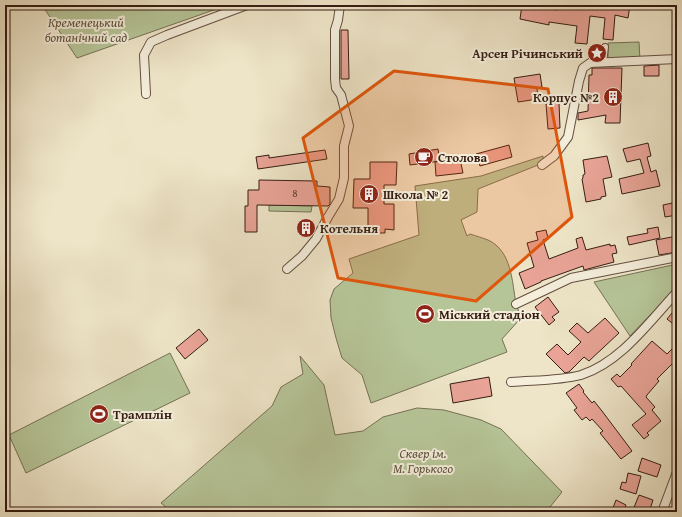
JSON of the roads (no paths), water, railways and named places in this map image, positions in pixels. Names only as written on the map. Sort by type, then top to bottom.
[{"type":"street","points":[[146,94],[144,55],[152,42],[247,5]]},
{"type":"street","points":[[287,269],[302,256],[316,239],[339,199],[344,178],[344,146],[349,126],[341,95],[336,88],[335,79],[335,30],[340,5]]},
{"type":"street","points":[[603,63],[605,47]]},
{"type":"street","points":[[542,165],[554,156],[568,137],[583,68],[590,63],[639,60],[677,60]]},
{"type":"street","points":[[516,304],[571,278],[677,257]]},
{"type":"street","points":[[511,382],[561,379],[581,374],[602,365],[622,350],[677,292]]},
{"type":"street","points":[[662,512],[677,472]]},
{"type":"place","name":"Арсен Річинський","points":[[597,53]]},
{"type":"place","name":"Корпус №2","points":[[613,97]]},
{"type":"place","name":"Столова","points":[[424,157]]},
{"type":"place","name":"Школа № 2","points":[[369,194]]},
{"type":"place","name":"Котельня","points":[[306,228]]},
{"type":"place","name":"Міський стадіон","points":[[425,314]]},
{"type":"place","name":"Трамплін","points":[[99,414]]},
{"type":"park label","name":"Кременецький ботанічний сад","points":[[86,30]]},
{"type":"park label","name":"Сквер ім. М. Горького","points":[[423,460]]}]
